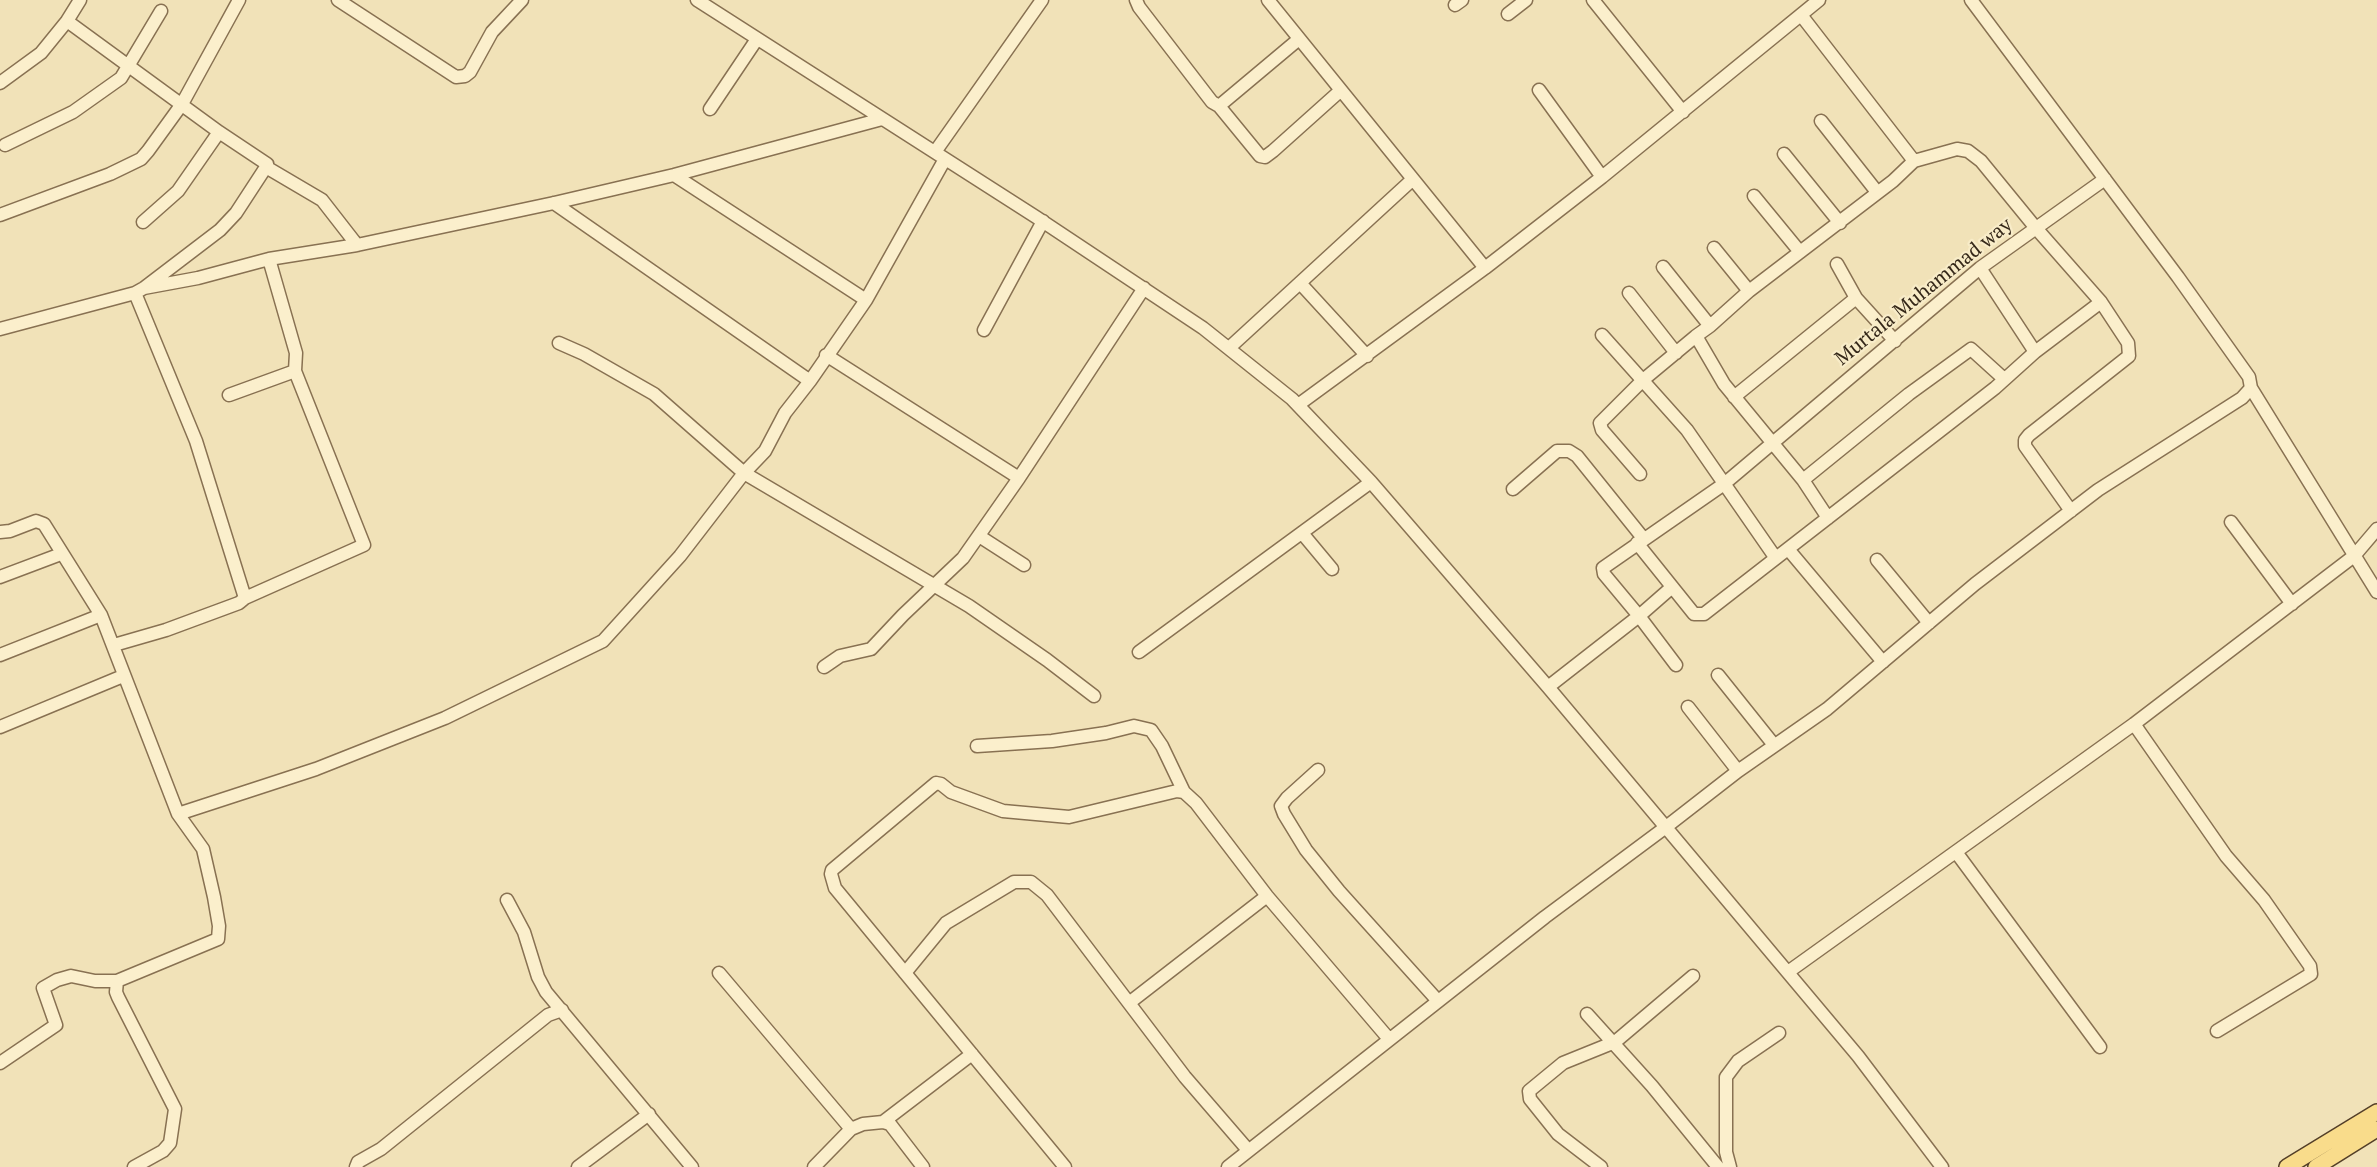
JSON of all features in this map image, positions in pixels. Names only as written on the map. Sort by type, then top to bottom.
[{"type":"main road","points":[[2287,1167],[2377,1112]]},
{"type":"main road","points":[[2316,1167],[2377,1129]]},
{"type":"street","points":[[0,83],[41,53],[67,21],[80,0]]},
{"type":"street","points":[[0,216],[136,162],[148,151],[182,104],[239,0]]},
{"type":"street","points":[[338,0],[456,77],[465,76],[470,72],[492,32],[522,0]]},
{"type":"street","points":[[697,0],[1144,288],[1203,328],[1298,405],[1371,482],[1548,687],[1858,1056],[1942,1167]]},
{"type":"street","points":[[178,814],[316,769],[445,718],[603,641],[680,556],[744,473],[765,451],[785,413],[866,300],[940,155],[1042,0]]},
{"type":"street","points":[[1136,0],[1204,92],[1212,102],[1219,106],[1260,156],[1265,157],[1340,91]]},
{"type":"street","points":[[1268,0],[1485,268]]},
{"type":"street","points":[[1508,14],[1526,0]]},
{"type":"street","points":[[1593,0],[1683,112]]},
{"type":"street","points":[[1298,405],[1485,268],[1683,112],[1803,8],[1819,0]]},
{"type":"street","points":[[1971,0],[2178,277],[2249,377],[2252,388],[2377,592]]},
{"type":"street","points":[[1803,8],[1914,161]]},
{"type":"street","points":[[5,145],[73,112],[121,78],[161,10]]},
{"type":"street","points":[[67,21],[219,132],[267,164],[266,167],[322,200],[357,245]]},
{"type":"street","points":[[710,109],[757,39]]},
{"type":"street","points":[[1219,106],[1299,39]]},
{"type":"street","points":[[1539,90],[1602,177]]},
{"type":"street","points":[[0,329],[269,259],[357,245],[674,175],[882,119]]},
{"type":"street","points":[[1821,122],[1877,192]]},
{"type":"street","points":[[143,222],[178,191],[219,132]]},
{"type":"street","points":[[1640,474],[1602,430],[1600,423],[1643,380],[1749,291],[1893,182],[1914,161],[1957,149],[1968,150],[1982,161],[2035,227],[2101,302],[2128,343],[2129,356],[2025,440],[2025,446],[2071,511]]},
{"type":"street","points":[[1784,154],[1840,223]]},
{"type":"street","points":[[139,291],[220,230],[236,213],[266,167]]},
{"type":"street","points":[[674,175],[866,300]]},
{"type":"street","points":[[1228,348],[1413,179]]},
{"type":"street","name":"Murtala Muhammad way","points":[[1639,616],[1624,600],[1603,568],[1724,484],[1980,268],[2105,179]]},
{"type":"street","points":[[1755,196],[1800,252]]},
{"type":"street","points":[[554,203],[810,381]]},
{"type":"street","points":[[984,330],[1043,221]]},
{"type":"street","points":[[1713,248],[1749,291]]},
{"type":"street","points":[[114,645],[166,630],[239,603],[245,598],[364,545],[295,371],[296,353],[269,259]]},
{"type":"street","points":[[1837,264],[1856,298],[1895,341]]},
{"type":"street","points":[[1663,267],[1710,326]]},
{"type":"street","points":[[1980,268],[2035,352]]},
{"type":"street","points":[[1300,283],[1367,356]]},
{"type":"street","points":[[824,667],[840,656],[871,649],[963,558],[1019,478],[1144,288]]},
{"type":"street","points":[[139,291],[196,441],[245,598]]},
{"type":"street","points":[[1629,293],[1676,354]]},
{"type":"street","points":[[1734,397],[1856,298]]},
{"type":"street","points":[[1513,489],[1557,451],[1569,451],[1577,456],[1640,541],[1671,588],[1694,614],[1700,616],[1995,388],[2003,378],[2035,352],[2101,302]]},
{"type":"street","points":[[1602,335],[1687,430],[1775,557]]},
{"type":"street","points":[[1696,336],[1734,397],[1803,480],[1828,518]]},
{"type":"street","points":[[560,344],[584,354],[654,394],[744,473],[969,606],[1094,696]]},
{"type":"street","points":[[1803,480],[1909,394],[1971,350],[2003,378]]},
{"type":"street","points":[[826,355],[1019,478]]},
{"type":"street","points":[[229,395],[295,371]]},
{"type":"street","points":[[1228,1167],[1545,917],[1738,771],[1827,710],[1975,584],[2098,490],[2242,398],[2252,388]]},
{"type":"street","points":[[1139,652],[1371,482]]},
{"type":"street","points":[[0,532],[36,521],[44,524],[101,615],[114,645],[123,676],[156,752],[178,814],[203,849],[219,926],[218,939],[117,981],[95,981],[71,976],[57,980],[43,988],[56,1025],[0,1063]]},
{"type":"street","points":[[2231,522],[2292,604]]},
{"type":"street","points":[[1788,972],[2134,724],[2354,556],[2377,529]]},
{"type":"street","points":[[1302,533],[1332,569]]},
{"type":"street","points":[[979,536],[1024,565]]},
{"type":"street","points":[[1788,549],[1882,662]]},
{"type":"street","points":[[0,577],[61,554]]},
{"type":"street","points":[[1877,560],[1929,623]]},
{"type":"street","points":[[1548,687],[1671,588]]},
{"type":"street","points":[[0,656],[101,615]]},
{"type":"street","points":[[1639,616],[1676,665]]},
{"type":"street","points":[[1718,675],[1774,746]]},
{"type":"street","points":[[0,727],[123,676]]},
{"type":"street","points":[[1688,707],[1738,771]]},
{"type":"street","points":[[2134,724],[2226,856],[2264,900],[2310,966],[2311,974],[2217,1031]]},
{"type":"street","points":[[977,746],[1090,736],[1134,726],[1151,730],[1162,746],[1184,792],[1196,803],[1267,896],[1389,1039]]},
{"type":"street","points":[[1318,770],[1287,798],[1281,806],[1284,814],[1306,850],[1339,891],[1438,1001]]},
{"type":"street","points":[[1065,1167],[835,888],[832,870],[936,783],[951,792],[1003,811],[1069,817],[1177,791],[1184,792]]},
{"type":"street","points":[[1956,852],[2100,1047]]},
{"type":"street","points":[[905,973],[946,923],[1014,882],[1031,882],[1047,895],[1185,1077],[1248,1150]]},
{"type":"street","points":[[1129,1003],[1267,896]]},
{"type":"street","points":[[507,900],[524,932],[538,977],[546,992],[692,1167]]},
{"type":"street","points":[[719,973],[852,1129]]},
{"type":"street","points":[[1601,1167],[1558,1134],[1528,1095],[1529,1091],[1563,1063],[1615,1042],[1693,976]]},
{"type":"street","points":[[117,981],[118,997],[175,1109],[170,1143],[163,1151],[134,1167]]},
{"type":"street","points":[[356,1167],[358,1162],[381,1149],[548,1015],[562,1010]]},
{"type":"street","points":[[1587,1014],[1615,1042],[1718,1167]]},
{"type":"street","points":[[1730,1167],[1726,1152],[1726,1077],[1738,1061],[1779,1033]]},
{"type":"street","points":[[883,1122],[972,1054]]},
{"type":"street","points":[[578,1167],[649,1114]]},
{"type":"street","points":[[814,1167],[852,1129],[863,1124],[883,1122],[890,1124],[923,1167]]}]
